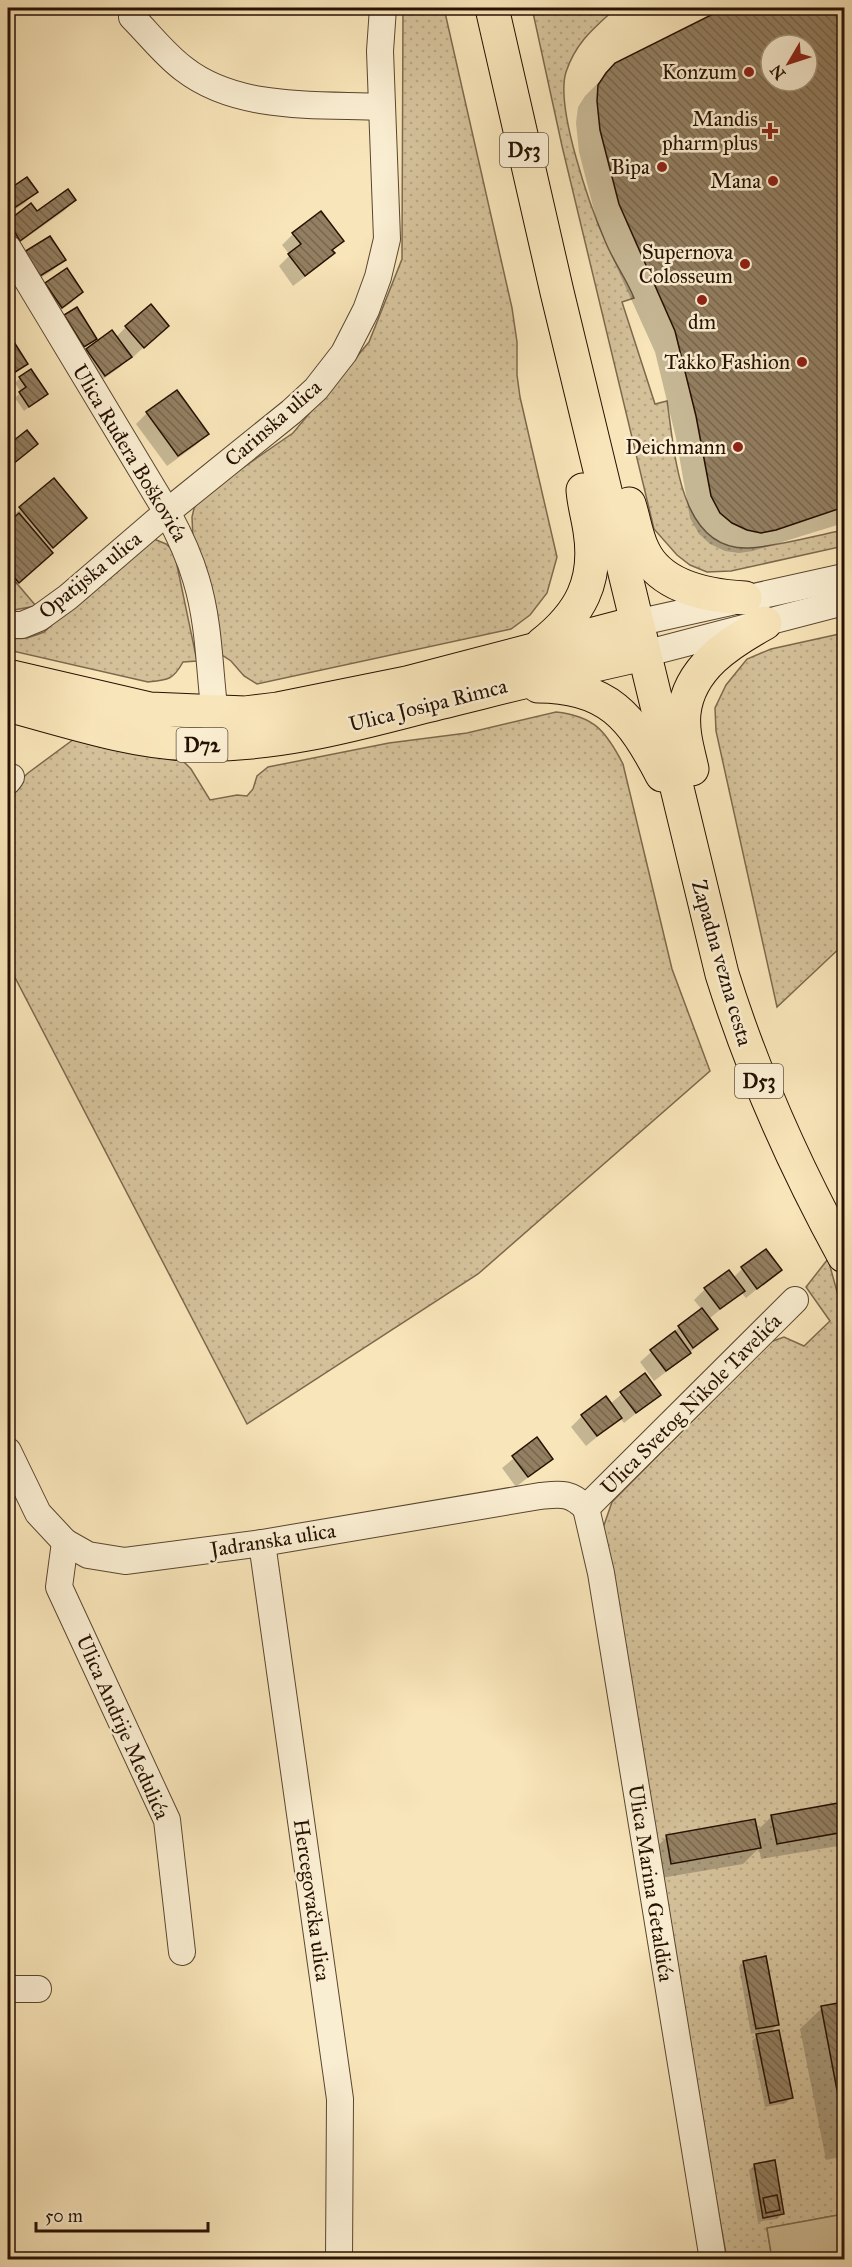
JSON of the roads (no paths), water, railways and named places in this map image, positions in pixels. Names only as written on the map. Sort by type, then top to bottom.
[{"type":"main road","name":"D53","points":[[492,8],[588,426],[644,654]]},
{"type":"main road","points":[[538,647],[561,629],[572,616],[581,601],[590,577],[591,533],[583,497],[581,460],[588,426]]},
{"type":"main road","points":[[597,459],[621,486],[641,547],[657,569],[672,580],[716,597],[745,598]]},
{"type":"main road","name":"Ulica Josipa Rimca","points":[[8,676],[150,709],[245,713],[278,709],[407,683],[636,623]]},
{"type":"main road","points":[[702,896],[702,837],[685,733],[684,714],[687,699],[702,670],[719,653],[765,623]]},
{"type":"main road","name":"Ulica Josipa Rimca","points":[[8,705],[155,740],[220,745],[279,740],[644,654]]},
{"type":"main road","name":"Zapadna vezna cesta","points":[[644,654],[725,984],[757,1077],[800,1172],[844,1256]]},
{"type":"main road","points":[[507,686],[570,687],[589,693],[612,706],[633,726],[650,751],[682,814]]},
{"type":"street","name":"Carinska ulica","points":[[167,512],[316,389],[344,353],[366,310],[378,277],[387,239],[380,51],[383,8]]},
{"type":"street","points":[[132,17],[184,70],[236,95],[267,101],[382,107]]},
{"type":"street","name":"Ulica Ruđera Boškovića","points":[[8,248],[185,545],[197,581],[220,745]]},
{"type":"street","name":"Opatijska ulica","points":[[8,625],[22,625],[39,618],[68,597],[167,512]]},
{"type":"street","name":"Ulica Josipa Rimca","points":[[636,623],[844,577]]},
{"type":"street","name":"Ulica Josipa Rimca","points":[[644,654],[844,602]]},
{"type":"street","name":"Ulica Svetog Nikole Tavelića","points":[[586,1508],[795,1300]]},
{"type":"street","name":"Jadranska ulica","points":[[8,1451],[38,1513],[65,1542],[88,1555],[125,1561],[262,1543],[540,1496],[564,1494],[577,1498],[586,1508]]},
{"type":"street","name":"Ulica Marina Getaldića","points":[[586,1508],[602,1573],[713,2259]]},
{"type":"street","name":"Ulica Andrije Medulića","points":[[65,1542],[59,1587],[167,1820],[182,1952]]},
{"type":"street","name":"Hercegovačka ulica","points":[[262,1543],[340,2099],[339,2259]]},
{"type":"street","points":[[8,1989],[38,1989]]},
{"type":"place","name":"Konzum","points":[[749,72]]},
{"type":"place","name":"Mandis pharm plus","points":[[770,131]]},
{"type":"place","name":"Bipa","points":[[662,167]]},
{"type":"place","name":"Mana","points":[[773,181]]},
{"type":"place","name":"Supernova Colosseum","points":[[745,264]]},
{"type":"place","name":"dm","points":[[702,300]]},
{"type":"place","name":"Takko Fashion","points":[[802,362]]},
{"type":"place","name":"Deichmann","points":[[738,447]]}]
